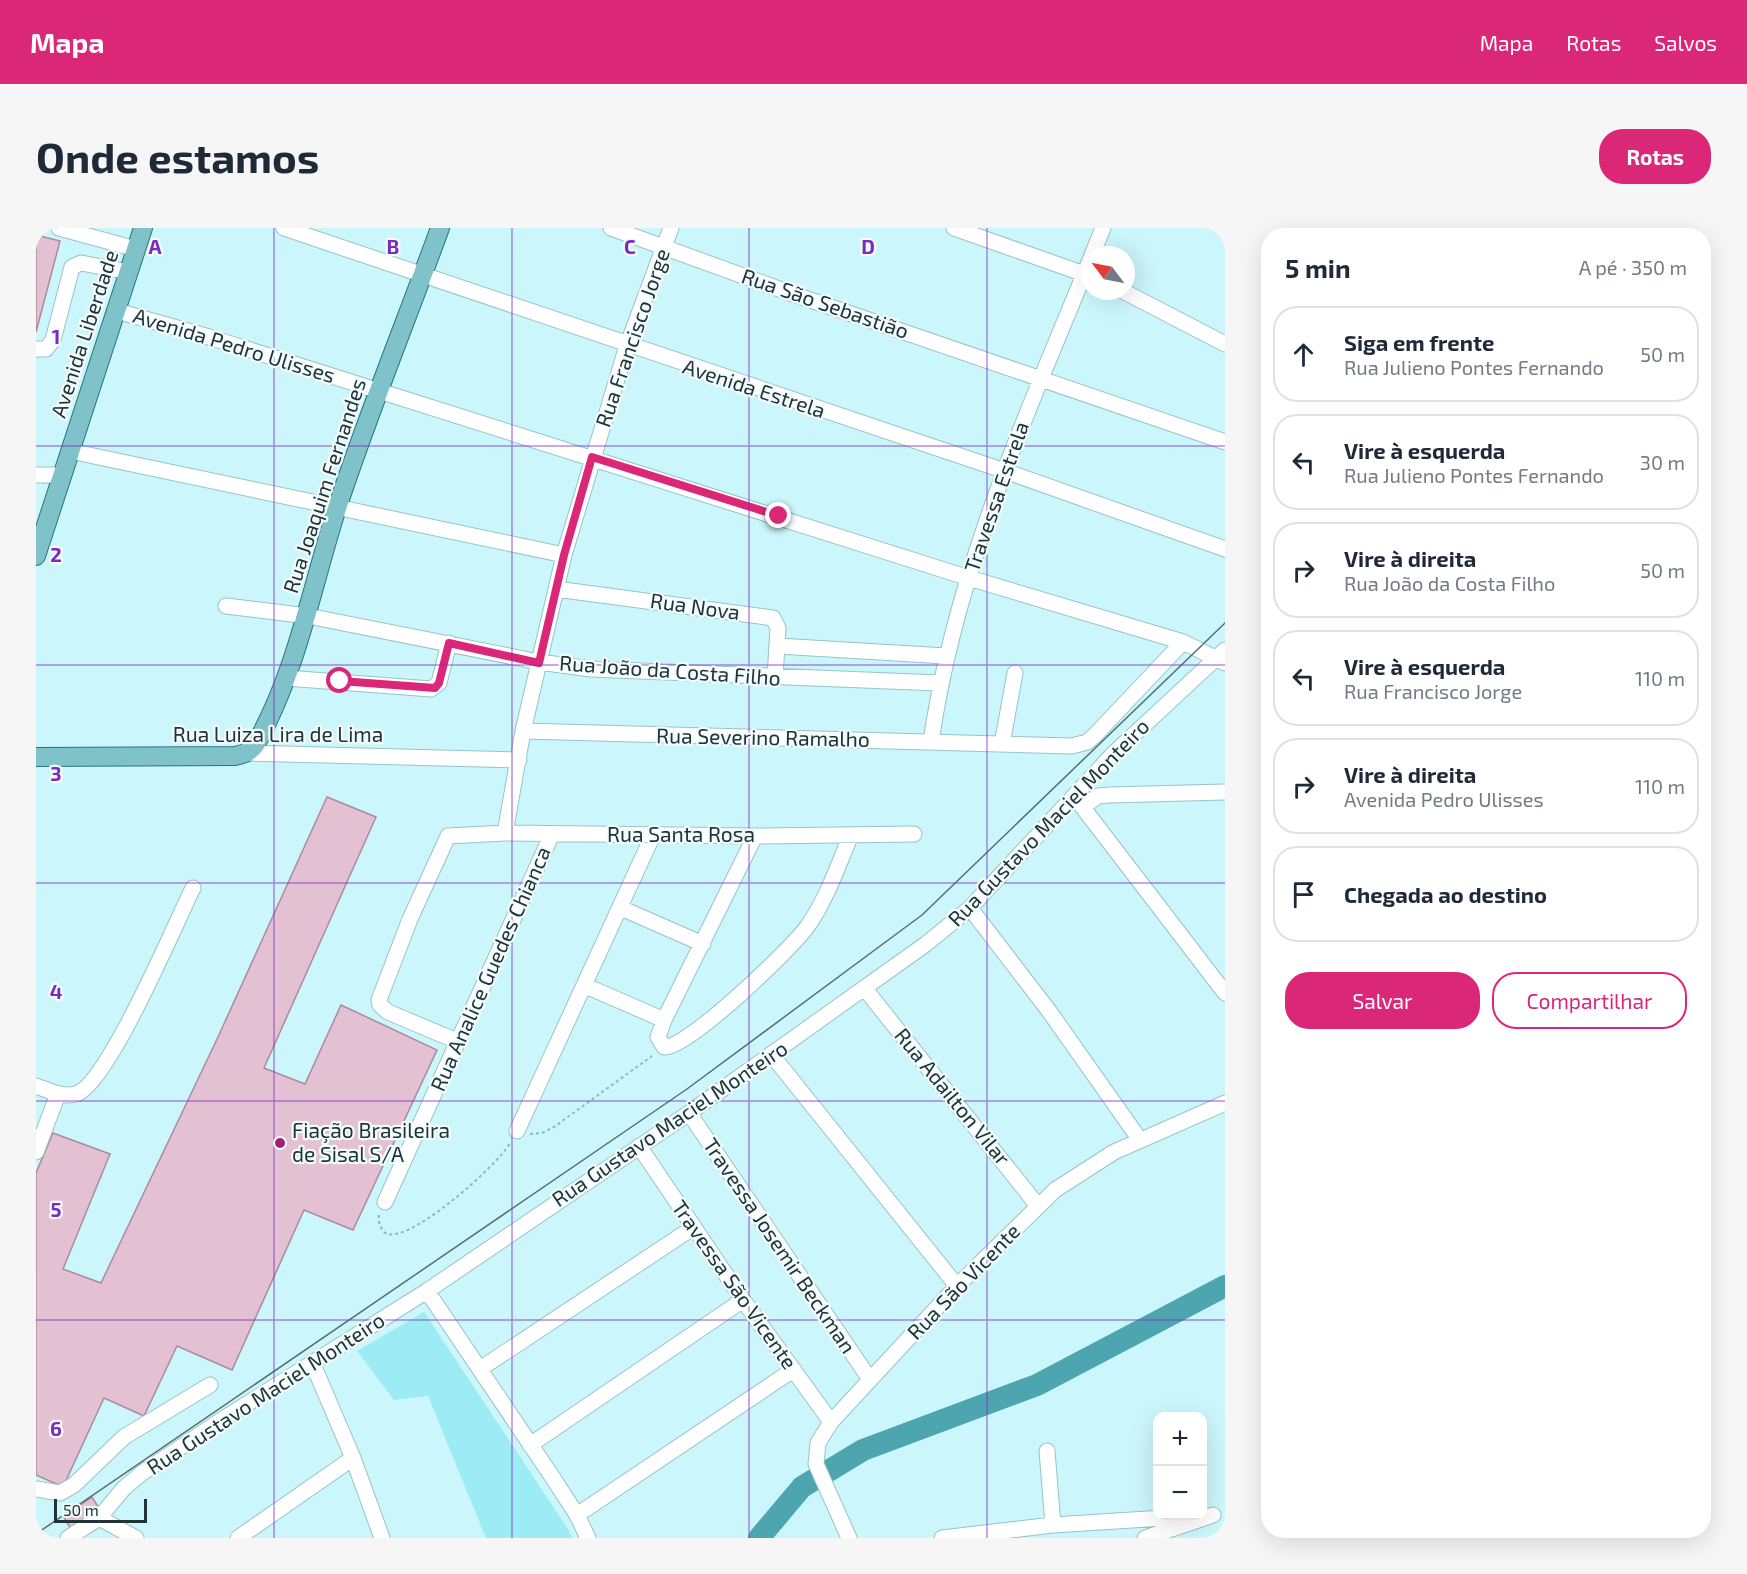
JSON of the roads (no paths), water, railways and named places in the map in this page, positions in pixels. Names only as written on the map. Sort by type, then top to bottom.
[{"type":"main road","name":"Avenida Liberdade","points":[[36,556],[43,514],[63,475],[143,228]]},
{"type":"main road","name":"Rua Joaquim Fernandes","points":[[247,753],[256,743],[286,678],[308,616],[337,508],[377,391],[440,228]]},
{"type":"main road","name":"Rua Luiza Lira de Lima","points":[[36,757],[235,756],[247,753]]},
{"type":"street","points":[[59,228],[136,249]]},
{"type":"street","name":"Avenida Estrela","points":[[284,228],[627,346],[1005,471],[1225,549]]},
{"type":"street","name":"Rua São Sebastião","points":[[611,228],[790,293],[1225,442]]},
{"type":"street","name":"Rua Francisco Jorge","points":[[506,833],[524,731],[564,555],[627,346],[671,228]]},
{"type":"street","points":[[954,228],[1081,268]]},
{"type":"street","points":[[1096,246],[1103,228]]},
{"type":"street","points":[[36,349],[46,349],[53,340],[72,267],[81,263],[129,272]]},
{"type":"street","name":"Travessa Estrela","points":[[931,742],[939,683],[969,578],[1040,377],[1081,286]]},
{"type":"street","points":[[1135,297],[1225,344]]},
{"type":"street","name":"Avenida Pedro Ulisses","points":[[117,311],[592,457],[969,578],[1183,642],[1222,657]]},
{"type":"street","points":[[70,451],[564,555]]},
{"type":"street","points":[[36,475],[63,475]]},
{"type":"street","name":"Rua Nova","points":[[556,588],[773,618],[778,628],[775,678]]},
{"type":"street","name":"Rua João da Costa Filho","points":[[226,606],[308,616],[539,663],[591,669],[939,683]]},
{"type":"street","name":"Rua Severino Ramalho","points":[[524,731],[1072,746],[1087,742],[1183,642]]},
{"type":"street","points":[[286,678],[431,689],[439,683],[449,643]]},
{"type":"street","points":[[777,646],[946,656]]},
{"type":"street","name":"Rua Gustavo Maciel Monteiro","points":[[68,1538],[99,1518],[124,1488],[142,1473],[312,1362],[427,1291],[689,1113],[865,989],[970,908],[1079,801],[1113,754],[1222,657]]},
{"type":"street","points":[[1002,744],[1015,673]]},
{"type":"street","name":"Rua Luiza Lira de Lima","points":[[247,753],[519,760]]},
{"type":"street","points":[[1225,792],[1110,795],[1079,801],[1225,993]]},
{"type":"street","name":"Rua Santa Rosa","points":[[457,1041],[388,1012],[380,1005],[379,1000],[410,919],[448,836],[506,833],[755,836],[914,834]]},
{"type":"street","name":"Rua Analice Guedes Chianca","points":[[385,1202],[552,834]]},
{"type":"street","points":[[755,836],[664,1020],[658,1037],[664,1047],[673,1047],[711,1018],[789,950],[808,925],[827,891],[851,834]]},
{"type":"street","points":[[517,1131],[586,986],[653,835]]},
{"type":"street","points":[[36,1086],[58,1094],[76,1094],[94,1081],[118,1042],[192,888]]},
{"type":"street","points":[[621,908],[703,944]]},
{"type":"street","points":[[970,908],[1049,1011],[1140,1140]]},
{"type":"street","points":[[586,986],[664,1020]]},
{"type":"street","name":"Rua Adailton Vilar","points":[[865,989],[1038,1206]]},
{"type":"street","points":[[771,1054],[957,1286]]},
{"type":"street","points":[[36,1152],[58,1094]]},
{"type":"street","name":"Rua São Vicente","points":[[849,1538],[816,1464],[818,1443],[831,1422],[869,1378],[1038,1206],[1082,1171],[1140,1140],[1225,1103]]},
{"type":"street","name":"Travessa Josemir Beckman","points":[[689,1113],[869,1378]]},
{"type":"street","name":"Travessa São Vicente","points":[[639,1146],[743,1300],[831,1422]]},
{"type":"street","points":[[480,1369],[694,1227]]},
{"type":"street","points":[[427,1291],[577,1515],[588,1538]]},
{"type":"street","points":[[530,1444],[743,1300]]},
{"type":"street","points":[[312,1362],[353,1458],[382,1538]]},
{"type":"street","points":[[577,1515],[793,1370]]},
{"type":"street","points":[[36,1489],[60,1493],[74,1485],[124,1437],[210,1385]]},
{"type":"street","points":[[1047,1451],[1053,1525]]},
{"type":"street","points":[[238,1538],[353,1458]]},
{"type":"street","points":[[1145,1538],[1214,1514]]},
{"type":"street","points":[[99,1518],[136,1538]]},
{"type":"street","points":[[943,1538],[1053,1525],[1153,1518]]},
{"type":"street","points":[[1095,1523],[1102,1538]]},
{"type":"waterway","points":[[759,1538],[802,1487],[863,1450],[1037,1385],[1225,1286]]},
{"type":"tram line","points":[[36,1534],[687,1089],[922,915],[1225,623]]},
{"type":"place","name":"Fiação Brasileira de Sisal S/A","points":[[280,1143]]}]
